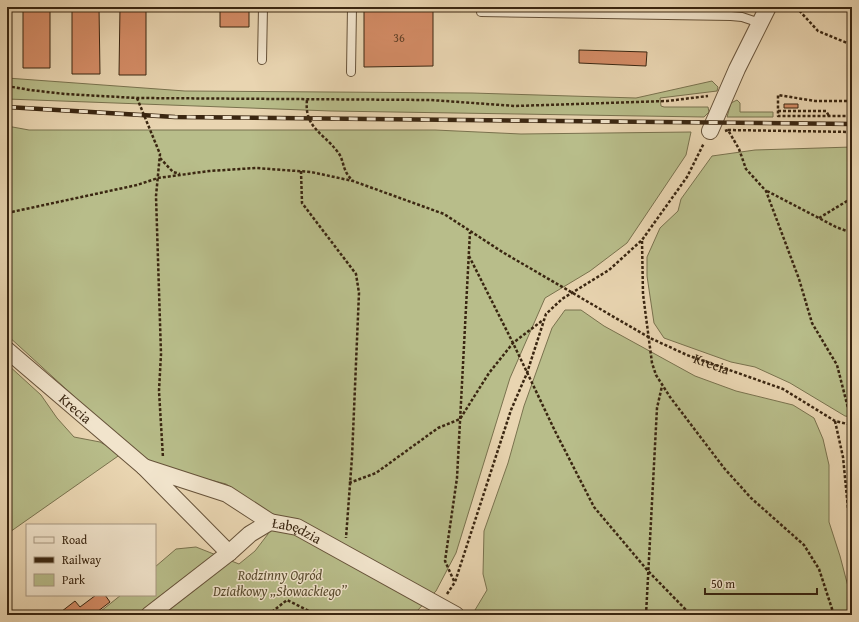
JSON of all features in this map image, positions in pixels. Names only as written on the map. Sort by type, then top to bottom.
[{"type":"street","points":[[710,131],[725,94],[768,7]]},
{"type":"street","name":"Krecia","points":[[7,350],[144,467],[229,553]]},
{"type":"street","name":"Krecia","points":[[144,467],[227,494],[270,522]]},
{"type":"street","name":"Łabędzia","points":[[150,615],[229,553],[259,527],[270,522],[297,527],[456,615]]},
{"type":"lane","points":[[262,60],[263,7]]},
{"type":"lane","points":[[352,7],[352,72]]},
{"type":"lane","points":[[481,7],[481,12],[731,16],[742,17],[760,23]]},
{"type":"path","points":[[796,7],[818,31],[852,44]]},
{"type":"path","points":[[7,86],[65,94],[137,98],[431,100],[514,106],[667,101],[725,94]]},
{"type":"path","points":[[852,101],[815,101],[778,95],[778,116],[852,116]]},
{"type":"path","points":[[137,98],[143,116],[154,137],[160,154],[156,196],[161,354],[159,391],[164,474]]},
{"type":"path","points":[[307,100],[306,109],[309,119],[321,135],[338,152],[345,174],[353,181]]},
{"type":"path","points":[[778,110],[826,111],[830,116]]},
{"type":"path","points":[[728,130],[739,149],[746,169],[766,191],[818,218],[852,233]]},
{"type":"path","points":[[440,605],[455,582],[511,410],[527,373],[544,320],[555,304],[609,270],[642,240],[687,177],[710,131],[852,132]]},
{"type":"path","points":[[160,158],[173,172],[180,175]]},
{"type":"path","name":"Krecia","points":[[7,213],[138,185],[158,178],[180,175],[256,168],[301,171],[353,181],[444,214],[504,253],[650,338],[687,355],[748,375],[783,389],[835,422],[851,425]]},
{"type":"path","points":[[301,171],[302,203],[356,274],[359,293],[346,527],[346,555]]},
{"type":"path","points":[[766,191],[799,279],[812,323],[837,364],[851,425]]},
{"type":"path","points":[[818,218],[852,198]]},
{"type":"path","points":[[455,582],[445,561],[457,478],[470,231]]},
{"type":"path","points":[[642,240],[643,294],[650,338],[652,363],[662,385],[724,468],[747,493],[808,549],[819,569],[834,615]]},
{"type":"path","points":[[469,256],[513,343],[554,431],[594,506],[648,571],[691,615]]},
{"type":"path","points":[[349,483],[376,473],[438,428],[460,419],[489,373],[513,343],[544,320]]},
{"type":"path","points":[[646,615],[657,408],[662,385]]},
{"type":"path","points":[[835,422],[843,457],[852,549]]},
{"type":"path","points":[[268,615],[287,600],[317,615]]},
{"type":"green space","points":[[7,78],[185,91],[472,93],[636,98],[712,81],[718,87],[717,91],[660,98],[661,106],[664,107],[708,107],[709,112],[704,117],[331,111],[7,99]]},
{"type":"green space","points":[[737,100],[740,103],[740,112],[773,112],[773,117],[727,117],[731,103]]},
{"type":"green space","name":"Rodzinny Ogród Działkowy „Słowackiego”","points":[[7,126],[29,130],[435,130],[521,134],[691,132],[686,155],[627,243],[590,271],[545,298],[510,378],[456,553],[436,591],[416,612],[421,615],[96,615],[120,596],[156,596],[156,566],[176,549],[196,547],[239,564],[255,551],[268,534],[265,511],[226,484],[148,464],[7,335]]},
{"type":"green space","points":[[852,147],[852,417],[845,416],[790,383],[755,367],[731,362],[664,338],[654,323],[647,276],[647,257],[660,228],[678,211],[681,199],[712,156],[755,150]]},
{"type":"green space","points":[[565,310],[581,310],[604,326],[695,376],[736,391],[793,405],[814,418],[823,439],[829,465],[829,522],[850,594],[848,615],[472,615],[487,590],[483,574],[484,531],[508,463],[524,406],[552,328]]},
{"type":"green space","points":[[7,364],[41,395],[57,418],[74,437],[100,442],[121,454],[7,534]]},
{"type":"building","points":[[23,7],[50,7],[50,68],[23,68]]},
{"type":"building","points":[[72,7],[99,7],[100,74],[72,74]]},
{"type":"building","points":[[120,7],[146,7],[146,75],[119,75]]},
{"type":"building","points":[[220,7],[249,7],[249,27],[220,27]]},
{"type":"building","points":[[364,7],[433,7],[433,66],[364,67]]},
{"type":"building","points":[[579,50],[647,52],[646,66],[579,63]]},
{"type":"building","points":[[784,104],[798,104],[798,108],[784,108]]},
{"type":"building","points":[[95,596],[106,596],[110,602],[93,615],[57,615],[75,601],[80,607]]},
{"type":"railway","points":[[7,107],[175,117],[852,124]]}]
